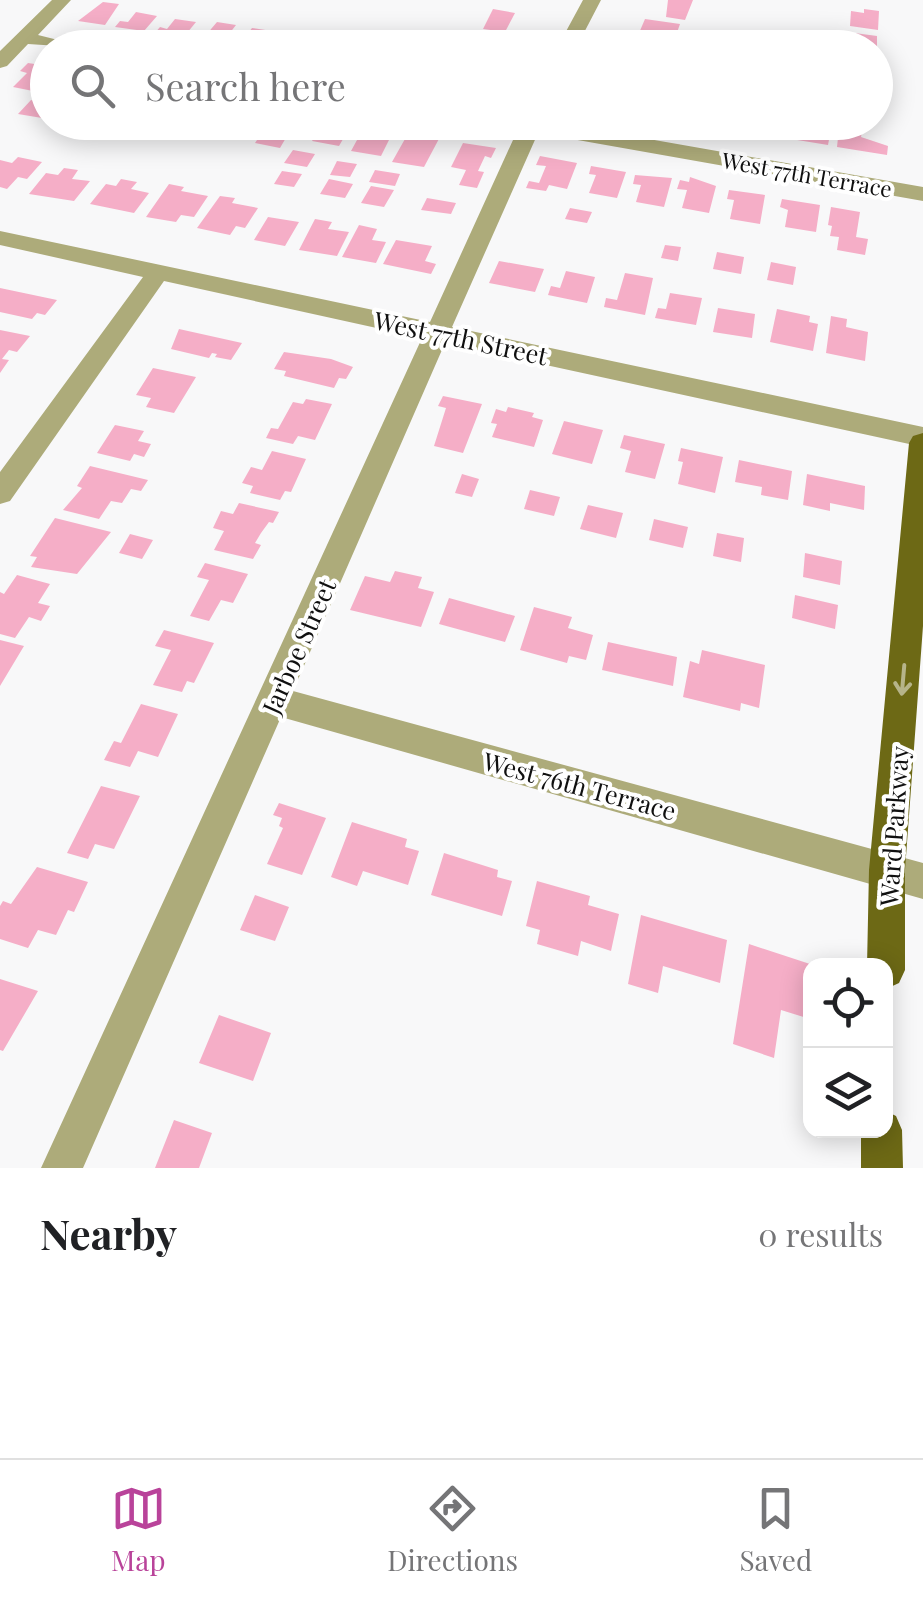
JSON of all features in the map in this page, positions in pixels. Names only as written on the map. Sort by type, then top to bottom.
[{"type":"main road","name":"Ward Parkway","points":[[888,958],[905,868],[923,440]]},
{"type":"main road","points":[[882,1138],[882,1168]]},
{"type":"street","points":[[32,30],[62,0]]},
{"type":"street","points":[[576,30],[592,0]]},
{"type":"street","points":[[0,62],[30,32]]},
{"type":"street","points":[[24,38],[30,39]]},
{"type":"street","name":"Jarboe Street","points":[[62,1168],[439,333],[518,140]]},
{"type":"street","name":"West 77th Terrace","points":[[616,140],[923,194]]},
{"type":"street","name":"West 77th Street","points":[[0,238],[923,440]]},
{"type":"street","points":[[0,493],[159,271]]},
{"type":"street","name":"West 76th Terrace","points":[[273,700],[905,868],[923,881]]},
{"type":"building","points":[[668,0],[693,0],[685,20],[666,17]]},
{"type":"building","points":[[103,2],[119,4],[105,25],[78,21]]},
{"type":"building","points":[[493,9],[515,13],[506,30],[483,29]]},
{"type":"building","points":[[864,9],[879,11],[878,30],[850,26],[851,11],[864,13]]},
{"type":"building","points":[[136,12],[157,16],[145,30],[115,27],[120,21],[128,22]]},
{"type":"building","points":[[175,19],[196,22],[190,30],[157,30],[167,29]]},
{"type":"building","points":[[645,19],[680,24],[678,30],[640,30]]},
{"type":"building","points":[[217,22],[236,25],[232,30],[210,30]]},
{"type":"building","points":[[30,63],[30,90],[13,87],[27,73],[20,71]]},
{"type":"building","points":[[30,101],[30,116],[18,114]]},
{"type":"building","points":[[257,140],[285,140],[280,148],[255,143]]},
{"type":"building","points":[[313,140],[342,140],[339,146]]},
{"type":"building","points":[[357,140],[389,140],[381,156],[351,151]]},
{"type":"building","points":[[404,140],[438,140],[424,167],[392,162]]},
{"type":"building","points":[[797,140],[829,140],[828,145]]},
{"type":"building","points":[[838,140],[870,140],[888,146],[887,155],[837,147]]},
{"type":"building","points":[[463,143],[496,148],[491,158],[485,156],[478,171],[484,172],[477,188],[459,185],[466,170],[451,167]]},
{"type":"building","points":[[293,150],[315,154],[307,167],[284,163]]},
{"type":"building","points":[[540,156],[577,163],[567,189],[549,185],[546,191],[526,188],[529,181],[539,183],[546,166],[536,165]]},
{"type":"building","points":[[18,157],[42,162],[27,179],[18,177],[7,189],[0,187],[0,160],[12,163]]},
{"type":"building","points":[[337,161],[357,164],[350,177],[330,175]]},
{"type":"building","points":[[591,166],[626,172],[617,198],[589,193],[596,175],[589,174]]},
{"type":"building","points":[[64,168],[78,170],[72,179],[90,181],[74,201],[29,194],[46,173],[58,175]]},
{"type":"building","points":[[375,170],[400,174],[395,186],[369,182]]},
{"type":"building","points":[[282,171],[302,174],[294,187],[274,184]]},
{"type":"building","points":[[635,175],[672,178],[664,207],[636,202],[641,185],[633,184]]},
{"type":"building","points":[[690,177],[716,186],[709,213],[682,208],[687,190],[677,189],[680,180],[689,182]]},
{"type":"building","points":[[121,179],[137,182],[131,189],[149,193],[134,213],[90,204],[106,184],[116,186]]},
{"type":"building","points":[[329,179],[353,184],[345,198],[320,194]]},
{"type":"building","points":[[169,184],[184,187],[181,191],[208,196],[194,217],[181,215],[176,222],[146,217]]},
{"type":"building","points":[[371,186],[394,190],[384,207],[361,203]]},
{"type":"building","points":[[729,190],[765,195],[760,224],[730,219],[734,200],[727,199]]},
{"type":"building","points":[[220,196],[235,198],[232,203],[258,208],[245,228],[236,226],[230,235],[197,228]]},
{"type":"building","points":[[427,198],[456,203],[451,214],[421,210]]},
{"type":"building","points":[[782,199],[820,205],[816,232],[785,227],[788,210],[780,207]]},
{"type":"building","points":[[831,207],[860,212],[856,237],[868,239],[865,255],[837,250],[839,237],[830,236],[832,226],[828,225]]},
{"type":"building","points":[[570,208],[592,212],[587,223],[565,219]]},
{"type":"building","points":[[268,217],[299,222],[285,246],[254,240]]},
{"type":"building","points":[[315,219],[332,222],[328,229],[349,232],[337,256],[299,250]]},
{"type":"building","points":[[359,225],[377,229],[372,240],[386,242],[376,263],[342,257]]},
{"type":"building","points":[[396,240],[432,246],[425,261],[436,264],[431,274],[383,264]]},
{"type":"building","points":[[665,245],[681,247],[678,261],[661,258]]},
{"type":"building","points":[[717,252],[744,257],[741,274],[713,269]]},
{"type":"building","points":[[499,261],[544,269],[535,292],[489,283]]},
{"type":"building","points":[[771,262],[796,267],[793,285],[767,280]]},
{"type":"building","points":[[566,271],[595,277],[587,303],[548,295],[551,286],[560,288]]},
{"type":"building","points":[[625,273],[653,278],[645,315],[604,307],[606,298],[617,300]]},
{"type":"building","points":[[0,288],[57,300],[45,315],[37,313],[32,319],[0,312]]},
{"type":"building","points":[[670,293],[702,298],[696,325],[655,318],[658,308],[666,309]]},
{"type":"building","points":[[718,308],[755,314],[752,338],[713,332]]},
{"type":"building","points":[[777,309],[810,316],[809,322],[818,324],[813,351],[770,342]]},
{"type":"building","points":[[831,316],[847,319],[846,327],[868,332],[865,361],[826,353]]},
{"type":"building","points":[[179,329],[242,343],[231,360],[212,353],[209,358],[171,349]]},
{"type":"building","points":[[0,330],[30,336],[17,352],[9,350],[2,359],[9,360],[0,373]]},
{"type":"building","points":[[284,352],[331,359],[353,367],[346,379],[339,378],[334,388],[284,376],[286,371],[274,369]]},
{"type":"building","points":[[153,368],[196,377],[174,413],[146,407],[151,398],[136,395]]},
{"type":"building","points":[[443,396],[482,404],[463,453],[434,446],[446,408],[438,406]]},
{"type":"building","points":[[306,399],[332,404],[315,440],[298,436],[293,444],[266,438],[271,428],[278,429],[293,402],[303,404]]},
{"type":"building","points":[[508,407],[534,413],[532,417],[543,420],[534,447],[492,437],[497,424],[491,423],[496,409],[506,412]]},
{"type":"building","points":[[564,421],[603,430],[592,464],[552,454]]},
{"type":"building","points":[[115,425],[144,431],[138,441],[151,444],[144,457],[134,454],[130,461],[97,453]]},
{"type":"building","points":[[624,435],[665,444],[655,479],[625,472],[631,451],[620,448]]},
{"type":"building","points":[[681,448],[723,457],[715,493],[678,484],[683,462],[678,461]]},
{"type":"building","points":[[272,451],[306,459],[291,492],[285,491],[280,500],[250,493],[253,486],[242,483],[251,467],[262,470]]},
{"type":"building","points":[[739,460],[792,471],[788,500],[761,495],[762,487],[735,482]]},
{"type":"building","points":[[90,466],[148,480],[141,491],[131,489],[122,503],[111,501],[99,519],[63,510],[82,488],[77,486]]},
{"type":"building","points":[[462,474],[479,479],[472,497],[455,493]]},
{"type":"building","points":[[807,474],[865,486],[864,510],[830,503],[830,511],[803,505]]},
{"type":"building","points":[[530,490],[560,497],[554,516],[524,509]]},
{"type":"building","points":[[239,503],[279,512],[255,543],[261,545],[253,559],[214,550],[224,531],[213,528],[221,511],[233,514]]},
{"type":"building","points":[[588,505],[623,513],[616,538],[580,529]]},
{"type":"building","points":[[55,518],[111,532],[77,574],[31,567],[37,557],[30,556]]},
{"type":"building","points":[[654,519],[688,527],[683,548],[649,540]]},
{"type":"building","points":[[717,533],[744,538],[741,562],[713,556]]},
{"type":"building","points":[[130,534],[153,540],[142,559],[119,553]]},
{"type":"building","points":[[805,553],[842,561],[840,585],[803,577]]},
{"type":"building","points":[[205,563],[248,574],[233,603],[221,600],[209,621],[190,616],[209,580],[197,577]]},
{"type":"building","points":[[395,571],[422,577],[418,588],[434,592],[421,627],[350,610],[365,576],[390,582]]},
{"type":"building","points":[[17,575],[50,584],[38,603],[50,606],[41,621],[29,617],[15,638],[0,634],[0,592],[4,594]]},
{"type":"building","points":[[795,595],[838,605],[835,629],[792,618]]},
{"type":"building","points":[[449,598],[515,616],[505,642],[439,624]]},
{"type":"building","points":[[534,607],[572,617],[568,628],[593,635],[586,660],[569,656],[567,663],[520,650]]},
{"type":"building","points":[[164,630],[214,643],[194,683],[187,681],[182,692],[153,685],[171,650],[155,646]]},
{"type":"building","points":[[0,640],[24,646],[0,686]]},
{"type":"building","points":[[608,642],[677,657],[673,686],[602,670]]},
{"type":"building","points":[[702,650],[765,665],[759,708],[741,703],[740,711],[683,697],[690,661],[699,664]]},
{"type":"building","points":[[141,704],[178,714],[158,757],[138,751],[130,767],[104,760],[114,741],[121,743]]},
{"type":"building","points":[[101,786],[140,796],[114,849],[95,844],[88,859],[67,853]]},
{"type":"building","points":[[279,803],[326,818],[302,875],[267,864],[283,828],[279,826],[282,818],[273,815]]},
{"type":"building","points":[[352,822],[407,839],[405,847],[419,851],[408,885],[363,871],[357,886],[331,877]]},
{"type":"building","points":[[444,853],[498,870],[497,877],[512,881],[502,916],[431,895]]},
{"type":"building","points":[[37,867],[88,882],[74,912],[68,910],[56,935],[38,930],[28,948],[0,939],[0,906],[3,901],[11,904]]},
{"type":"building","points":[[537,881],[590,896],[588,905],[619,914],[611,951],[581,941],[578,956],[537,944],[540,930],[526,926]]},
{"type":"building","points":[[255,895],[289,907],[275,941],[240,930]]},
{"type":"building","points":[[641,915],[727,940],[720,983],[663,966],[658,993],[628,984]]},
{"type":"building","points":[[749,944],[803,962],[803,1017],[781,1010],[774,1058],[733,1044]]},
{"type":"building","points":[[0,979],[38,991],[3,1051],[0,1050]]},
{"type":"building","points":[[219,1015],[271,1033],[253,1081],[199,1063]]},
{"type":"building","points":[[174,1120],[212,1133],[199,1168],[155,1168]]}]
